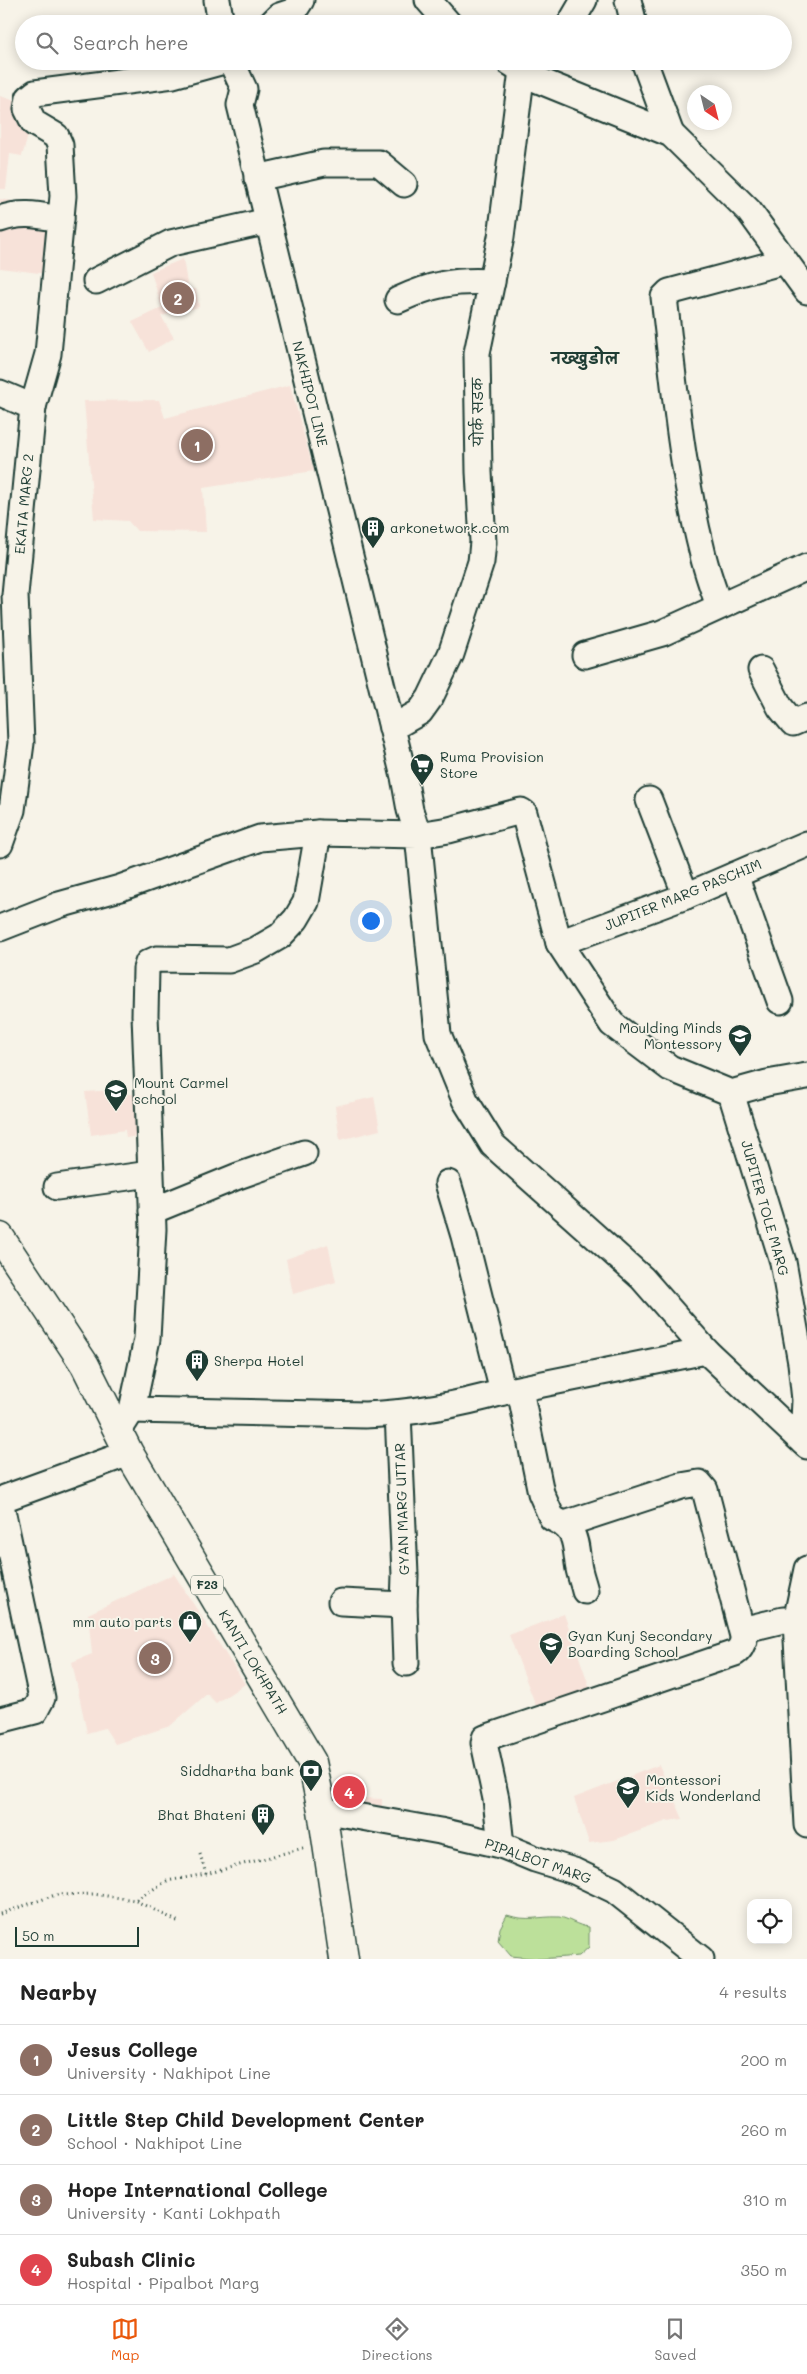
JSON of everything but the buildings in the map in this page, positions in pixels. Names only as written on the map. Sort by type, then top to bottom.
[{"type":"main road","name":"KANTI LOKHPATH","points":[[0,1237],[85,1364],[126,1431],[312,1762],[322,1810],[344,1959]]},
{"type":"street","points":[[217,0],[220,15]]},
{"type":"street","points":[[282,15],[294,11],[301,0]]},
{"type":"street","points":[[428,0],[442,15]]},
{"type":"street","points":[[575,15],[584,0]]},
{"type":"street","points":[[628,0],[632,15]]},
{"type":"street","name":"EKATA MARG 2","points":[[0,844],[12,810],[21,743],[15,595],[33,406],[48,354],[63,196],[60,145],[56,136],[34,123],[28,110],[29,98],[35,93],[173,75],[191,70]]},
{"type":"street","name":"NAKHIPOT LINE","points":[[235,70],[244,89],[240,105],[404,777],[410,810],[418,835],[438,1034],[465,1100],[493,1145],[642,1278],[706,1350],[805,1444]]},
{"type":"street","points":[[244,89],[251,70]]},
{"type":"street","name":"योर्क सडक","points":[[392,728],[420,712],[430,698],[451,654],[481,562],[483,542],[479,472],[477,353],[501,237],[529,70]]},
{"type":"street","points":[[533,70],[671,134],[749,211],[807,292]]},
{"type":"street","points":[[647,70],[671,134]]},
{"type":"street","points":[[258,178],[324,162],[379,163],[404,184]]},
{"type":"street","points":[[0,219],[15,214],[27,213],[61,219]]},
{"type":"street","points":[[96,281],[171,243],[268,221]]},
{"type":"street","points":[[719,606],[702,552],[691,498],[677,414],[664,297],[669,292],[785,261]]},
{"type":"street","points":[[398,300],[430,286],[468,281],[492,282]]},
{"type":"street","points":[[0,393],[33,406]]},
{"type":"street","points":[[585,655],[662,632],[807,567]]},
{"type":"street","points":[[761,670],[780,707],[793,723],[807,717]]},
{"type":"street","points":[[649,800],[686,896]]},
{"type":"street","points":[[0,928],[59,905],[120,888],[260,838],[318,833],[418,835],[449,830],[521,811],[526,815],[559,943],[612,1024],[670,1068],[731,1093],[767,1083],[807,1076]]},
{"type":"street","points":[[126,1431],[147,1339],[152,1211],[144,1015],[148,964],[157,959],[229,960],[256,950],[280,936],[296,919],[306,902],[318,833]]},
{"type":"street","name":"JUPITER MARG PASCHIM","points":[[559,943],[686,896],[807,844]]},
{"type":"street","points":[[735,875],[780,1000]]},
{"type":"street","name":"JUPITER TOLE MARG","points":[[731,1093],[783,1262],[801,1363],[805,1444]]},
{"type":"street","points":[[152,1211],[238,1176],[304,1153]]},
{"type":"street","points":[[57,1187],[150,1174]]},
{"type":"street","points":[[448,1184],[542,1493],[552,1518],[565,1524],[576,1541],[578,1564],[585,1591]]},
{"type":"street","points":[[0,1720],[35,1711],[42,1698],[1,1504],[5,1498],[126,1431],[398,1413],[471,1401],[706,1350]]},
{"type":"street","name":"GYAN MARG UTTAR","points":[[398,1413],[405,1575],[406,1663]]},
{"type":"street","points":[[565,1524],[681,1486],[699,1483],[705,1490],[744,1640]]},
{"type":"street","points":[[807,1569],[796,1622],[807,1825]]},
{"type":"street","points":[[341,1602],[404,1605]]},
{"type":"street","points":[[501,1845],[496,1799],[484,1743],[485,1738],[735,1653],[739,1651],[746,1629],[783,1620],[796,1622]]},
{"type":"street","name":"PIPALBOT MARG","points":[[322,1810],[440,1831],[501,1845],[535,1860],[574,1871],[614,1890],[701,1959]]},
{"type":"path","points":[[135,1900],[167,1881],[206,1874],[327,1842]]},
{"type":"path","points":[[200,1854],[206,1874]]},
{"type":"path","points":[[0,1914],[55,1895],[93,1894],[135,1900],[179,1922]]},
{"type":"shaded area","points":[[0,96],[16,101],[29,133],[22,156],[10,154],[6,189],[0,189]]},
{"type":"shaded area","points":[[0,199],[30,204],[54,216],[47,274],[0,268]]},
{"type":"shaded area","points":[[183,259],[188,289],[196,289],[199,307],[161,316],[174,338],[149,352],[132,322],[162,308],[151,272]]},
{"type":"shaded area","points":[[290,385],[314,471],[203,488],[206,532],[137,531],[128,521],[94,519],[84,401],[159,400],[165,418]]},
{"type":"shaded area","name":"Mount Carmel school","points":[[127,1089],[127,1094],[142,1094],[138,1136],[126,1138],[125,1130],[91,1135],[85,1092]]},
{"type":"shaded area","points":[[374,1097],[380,1130],[340,1140],[335,1106]]},
{"type":"shaded area","points":[[328,1244],[336,1282],[293,1294],[286,1259]]},
{"type":"shaded area","points":[[174,1574],[245,1684],[216,1703],[207,1694],[170,1726],[115,1744],[105,1728],[87,1733],[72,1662],[92,1654],[88,1614]]},
{"type":"shaded area","name":"Gyan Kunj Secondary Boarding School","points":[[564,1614],[592,1694],[539,1714],[509,1635]]},
{"type":"shaded area","name":"Montessori Kids Wonderland","points":[[659,1765],[683,1819],[667,1821],[614,1840],[589,1843],[574,1798]]},
{"type":"shaded area","points":[[362,1784],[362,1798],[382,1799],[382,1811],[338,1806],[337,1785]]},
{"type":"green space","points":[[507,1915],[527,1918],[559,1917],[589,1927],[589,1947],[579,1956],[539,1959],[511,1956],[498,1941],[500,1928]]},
{"type":"place","name":"Little Step Child Development Center","points":[[178,298]]},
{"type":"place","name":"Jesus College","points":[[197,445]]},
{"type":"place","name":"arkonetwork.com","points":[[373,549]]},
{"type":"place","name":"Ruma Provision Store","points":[[422,786]]},
{"type":"place","name":"Moulding Minds Montessory","points":[[740,1057]]},
{"type":"place","name":"Mount Carmel school","points":[[116,1112]]},
{"type":"place","name":"Sherpa Hotel","points":[[197,1382]]},
{"type":"place","name":"mm auto parts","points":[[190,1643]]},
{"type":"place","name":"Hope International College","points":[[155,1658]]},
{"type":"place","name":"Gyan Kunj Secondary Boarding School","points":[[551,1665]]},
{"type":"place","name":"Siddhartha bank","points":[[311,1792]]},
{"type":"place","name":"Subash Clinic","points":[[349,1792]]},
{"type":"place","name":"Montessori Kids Wonderland","points":[[628,1809]]},
{"type":"place","name":"Bhat Bhateni","points":[[263,1836]]},
{"type":"district","name":"नख्खुडोल","points":[[585,359]]}]
